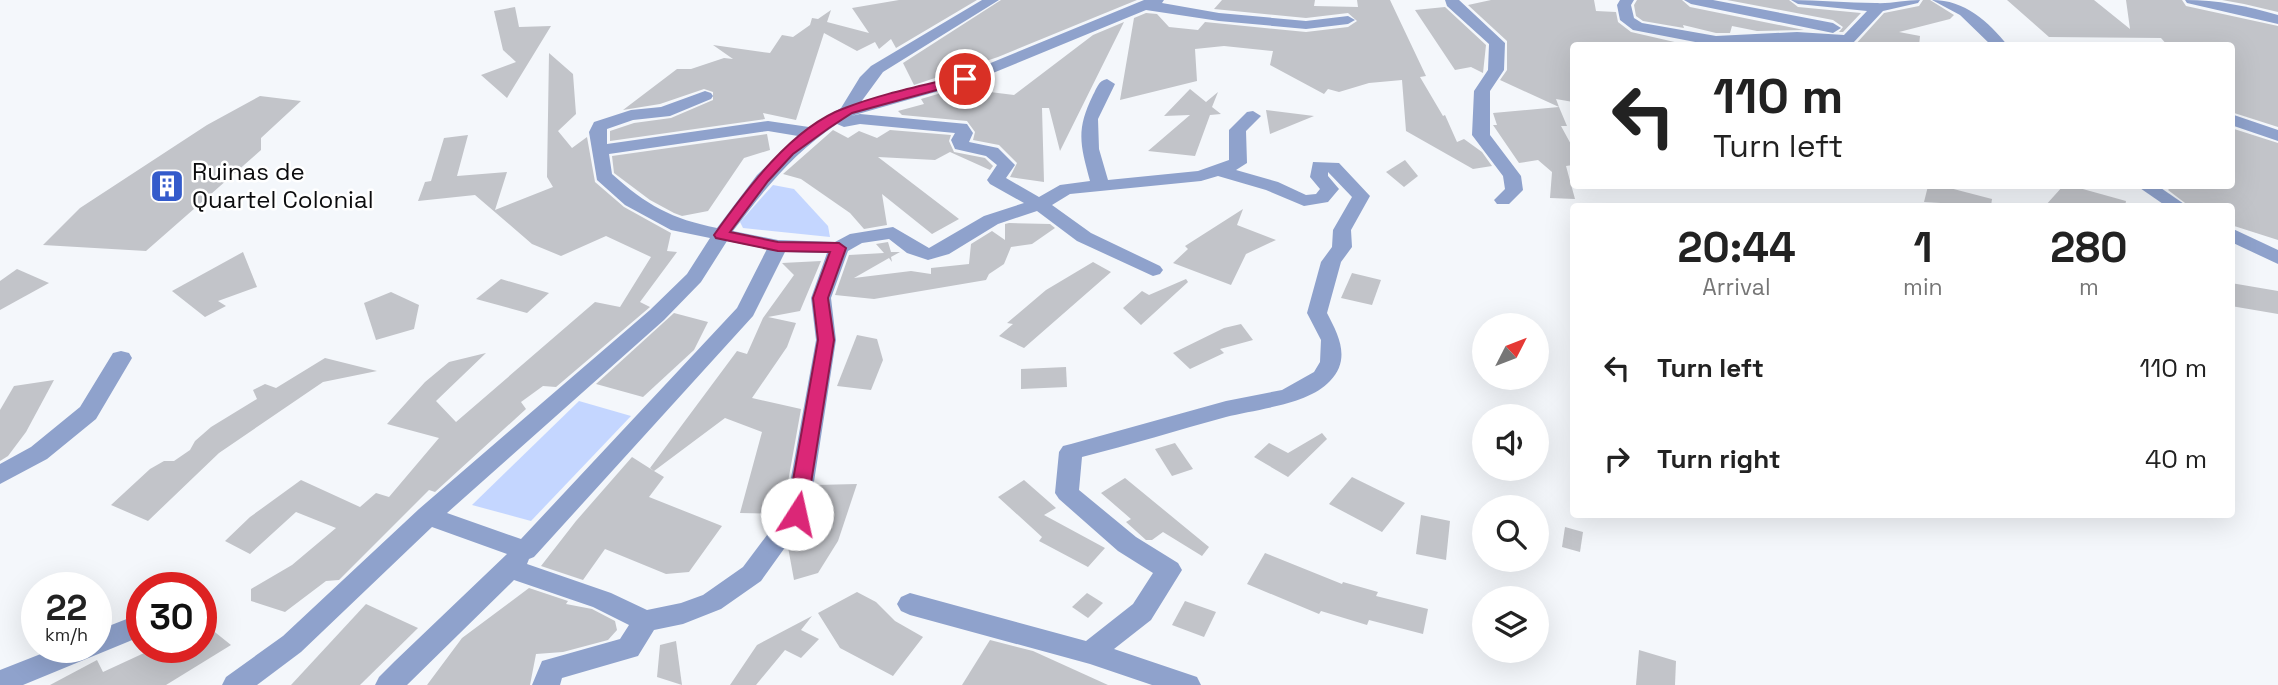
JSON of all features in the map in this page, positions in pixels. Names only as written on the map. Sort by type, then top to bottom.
[{"type":"street","points":[[848,111],[866,80],[893,58],[992,0]]},
{"type":"street","points":[[1452,0],[1452,3],[1497,43],[1496,70],[1482,90],[1481,135],[1512,176],[1514,190],[1503,200]]},
{"type":"street","points":[[1627,0],[1624,5],[1627,20],[1638,27],[1716,41],[1797,37],[1848,40],[1878,8]]},
{"type":"street","points":[[1691,0],[1855,33]]},
{"type":"street","points":[[1801,0],[1878,8],[1913,0]]},
{"type":"street","points":[[1939,0],[1965,12],[1997,42]]},
{"type":"street","points":[[2192,0],[2278,20]]},
{"type":"street","points":[[236,685],[292,644],[369,575],[428,516],[657,315],[694,278],[721,235],[763,178],[788,152],[848,111],[965,79],[1151,2],[1219,17],[1306,25],[1348,20]]},
{"type":"street","points":[[882,101],[886,93],[884,75],[893,58]]},
{"type":"street","points":[[884,75],[893,86],[917,92]]},
{"type":"street","points":[[1100,184],[1090,149],[1090,119],[1107,84]]},
{"type":"street","points":[[705,96],[664,112],[631,115],[600,126],[597,132],[603,176],[631,201],[678,226],[778,246],[839,248],[857,238],[893,233],[914,249],[928,254],[942,250],[991,220],[1039,204],[1066,189],[1201,176],[1221,171],[1238,163],[1237,130],[1253,116]]},
{"type":"street","points":[[601,150],[768,126],[818,129],[860,119],[961,128],[964,132],[961,145],[981,147],[1005,160],[1006,165],[996,180],[1039,204],[1084,237],[1153,270]]},
{"type":"street","points":[[2235,120],[2278,136]]},
{"type":"street","points":[[1090,653],[1142,612],[1169,570],[1127,544],[1067,493],[1071,452],[1226,409],[1288,396],[1322,377],[1331,362],[1331,340],[1317,313],[1331,262],[1342,247],[1342,230],[1361,196],[1333,167],[1319,166],[1319,177],[1330,189],[1322,198],[1304,201],[1272,186],[1221,171]]},
{"type":"street","points":[[2151,189],[2173,203]]},
{"type":"street","points":[[2235,236],[2278,258]]},
{"type":"street","points":[[389,685],[456,617],[481,599],[746,312],[778,246]]},
{"type":"street","points":[[428,516],[645,621],[683,613],[712,602],[741,584],[762,562],[777,537],[797,514],[826,340],[821,298],[839,248]]},
{"type":"street","points":[[0,475],[39,453],[88,413],[121,358]]},
{"type":"street","points":[[910,604],[1090,653],[1187,685]]},
{"type":"street","points":[[546,685],[552,668],[628,648],[645,621]]},
{"type":"street","points":[[0,682],[48,663]]},
{"type":"shaded area","points":[[773,185],[794,189],[828,226],[830,237],[743,228],[740,222]]},
{"type":"shaded area","points":[[579,401],[631,416],[531,521],[472,505]]},
{"type":"building","points":[[899,0],[977,0],[896,48],[891,39],[879,49],[875,42],[857,51],[824,33],[796,120],[763,113],[765,119],[610,141],[610,131],[634,123],[671,118],[713,100],[713,92],[704,89],[660,104],[623,110],[677,69],[691,69],[724,58],[733,59],[713,45],[770,53],[782,35],[793,37],[810,25],[812,18],[818,19],[831,10],[827,22],[869,33],[852,8]]},
{"type":"building","points":[[1001,0],[1137,0],[998,57],[914,85],[903,63]]},
{"type":"building","points":[[1222,0],[1315,0],[1314,6],[1358,7],[1357,0],[1390,0],[1426,76],[1420,77],[1443,116],[1445,115],[1457,142],[1464,139],[1482,152],[1492,166],[1473,169],[1406,131],[1402,80],[1369,83],[1339,92],[1328,89],[1324,94],[1270,65],[1273,51],[1224,46],[1195,49],[1197,81],[1120,100],[1134,18],[1146,13],[1157,14],[1169,27],[1198,30],[1205,22],[1306,32],[1348,27],[1357,21],[1348,13],[1306,18],[1214,9]]},
{"type":"building","points":[[1491,0],[1594,0],[1596,11],[1616,12],[1618,22],[1631,32],[1675,42],[1570,42],[1570,101],[1556,99],[1559,107],[1500,80],[1507,70],[1507,41],[1468,5]]},
{"type":"building","points":[[1637,0],[1682,0],[1690,7],[1804,30],[1757,31],[1732,26],[1730,33],[1716,33],[1683,25],[1684,28],[1643,21],[1636,16],[1634,5]]},
{"type":"building","points":[[1727,0],[1789,0],[1798,7],[1861,13],[1843,32],[1839,32],[1843,27],[1833,20]]},
{"type":"building","points":[[1923,0],[1930,0],[1954,15],[1950,19],[1899,32],[1920,36],[1919,42],[1858,42],[1884,13],[1919,6]]},
{"type":"building","points":[[2007,0],[2094,0],[2130,29],[2126,0],[2182,0],[2186,6],[2278,26],[2278,127],[2235,113],[2235,42],[2049,37]]},
{"type":"building","points":[[2222,0],[2278,0],[2278,12],[2244,4]]},
{"type":"building","points":[[515,7],[519,27],[551,26],[507,98],[481,75],[516,62],[503,50],[494,11]]},
{"type":"building","points":[[1445,7],[1486,45],[1483,73],[1471,67],[1455,70],[1415,10]]},
{"type":"building","points":[[1124,22],[1060,151],[1049,108],[1042,108],[1044,182],[1010,177],[1017,163],[999,145],[973,140],[975,132],[967,121],[902,115],[898,111],[924,104],[921,99],[958,88],[1014,95],[1093,35]]},
{"type":"building","points":[[549,53],[573,74],[576,114],[558,131],[572,148],[587,137],[595,182],[624,207],[671,233],[667,251],[677,252],[640,302],[650,307],[556,387],[543,386],[521,402],[526,409],[435,492],[429,490],[339,580],[326,581],[285,612],[251,601],[251,589],[292,565],[336,528],[296,512],[250,554],[225,541],[250,517],[301,480],[360,507],[376,493],[389,497],[439,438],[387,424],[425,382],[449,362],[486,353],[436,401],[456,422],[595,302],[620,307],[651,257],[606,236],[561,256],[532,244],[475,195],[418,201],[425,182],[431,181],[444,138],[468,135],[457,176],[507,172],[495,210],[553,187],[547,177]]},
{"type":"building","points":[[1190,89],[1206,102],[1218,92],[1212,107],[1221,114],[1210,115],[1195,156],[1148,151],[1190,115],[1164,116]]},
{"type":"building","name":"Ruinas de Quartel Colonial","points":[[260,96],[301,101],[261,138],[261,150],[146,251],[43,245],[80,208],[207,125]]},
{"type":"building","points":[[1559,107],[1567,126],[1561,126],[1570,142],[1570,165],[1566,166],[1570,189],[1575,199],[1550,198],[1552,172],[1538,160],[1519,163],[1493,125],[1497,125],[1493,113]]},
{"type":"building","points":[[1266,110],[1314,116],[1270,134]]},
{"type":"building","points":[[2235,129],[2278,143],[2278,240],[2235,226],[2235,203],[2185,203],[2168,190],[2235,189]]},
{"type":"building","points":[[833,130],[848,138],[859,131],[877,138],[890,130],[951,135],[949,141],[954,152],[985,158],[993,166],[990,170],[950,152],[935,160],[878,157],[959,219],[932,234],[882,194],[887,225],[864,229],[850,213],[801,179],[783,174]]},
{"type":"building","points":[[767,134],[770,150],[744,158],[708,211],[682,216],[674,213],[650,200],[614,173],[612,156]]},
{"type":"building","points":[[1405,160],[1418,176],[1404,187],[1386,172]]},
{"type":"building","points":[[1927,189],[1954,189],[1992,199],[1991,203],[1924,202]]},
{"type":"building","points":[[2060,189],[2083,189],[2126,201],[2126,203],[2048,203]]},
{"type":"building","points":[[1243,209],[1237,225],[1276,240],[1246,254],[1231,285],[1173,263],[1188,249],[1185,246]]},
{"type":"building","points":[[1005,224],[1050,224],[1055,228],[1032,244],[1011,247],[1004,264],[989,274],[986,280],[874,299],[835,295],[849,255],[884,253],[876,244],[888,242],[891,252],[900,252],[891,257],[892,262],[889,258],[854,278],[911,271],[931,274],[931,268],[969,264],[971,244],[992,231],[1005,240]]},
{"type":"building","points":[[243,252],[257,287],[218,301],[226,306],[205,317],[172,291]]},
{"type":"building","points":[[821,261],[800,311],[768,317],[796,323],[787,347],[752,398],[801,409],[783,510],[780,514],[740,513],[762,432],[725,418],[654,471],[650,468],[737,351],[747,354],[763,318],[794,275],[782,263]]},
{"type":"building","points":[[1093,262],[1111,272],[1024,348],[999,336],[1013,324],[1007,323],[1046,290]]},
{"type":"building","points":[[17,269],[49,283],[0,310],[0,281]]},
{"type":"building","points":[[1352,273],[1381,280],[1372,305],[1341,298]]},
{"type":"building","points":[[501,279],[549,293],[527,313],[476,299]]},
{"type":"building","points":[[1186,279],[1188,282],[1141,325],[1123,308],[1142,291],[1149,295]]},
{"type":"building","points":[[2235,284],[2278,291],[2278,314],[2235,307]]},
{"type":"building","points":[[391,292],[419,305],[414,329],[376,340],[364,303]]},
{"type":"building","points":[[674,313],[708,322],[694,350],[643,397],[596,384]]},
{"type":"building","points":[[1241,324],[1253,340],[1220,349],[1224,353],[1190,369],[1173,353],[1224,328]]},
{"type":"building","points":[[857,335],[877,339],[883,360],[871,390],[837,386]]},
{"type":"building","points":[[325,358],[377,371],[323,382],[219,453],[148,521],[111,505],[150,469],[164,461],[174,461],[190,450],[195,441],[211,427],[257,399],[253,390],[265,384],[276,388]]},
{"type":"building","points":[[1066,367],[1067,387],[1021,389],[1021,369]]},
{"type":"building","points":[[54,380],[26,432],[8,456],[0,461],[0,410],[14,386]]},
{"type":"building","points":[[1322,433],[1327,439],[1288,477],[1254,457],[1269,443],[1288,453]]},
{"type":"building","points":[[1175,443],[1193,469],[1172,476],[1155,449]]},
{"type":"building","points":[[632,457],[664,477],[649,497],[722,526],[689,572],[666,574],[605,549],[583,580],[541,566]]},
{"type":"building","points":[[1352,477],[1405,503],[1382,532],[1329,504]]},
{"type":"building","points":[[1125,478],[1209,547],[1202,556],[1163,532],[1152,540],[1146,540],[1126,522],[1131,519],[1101,493]]},
{"type":"building","points":[[1024,480],[1056,508],[1044,515],[1105,548],[1088,567],[1039,541],[1042,537],[998,497]]},
{"type":"building","points":[[857,484],[838,541],[818,573],[794,580],[788,547],[811,516],[816,485]]},
{"type":"building","points":[[1421,515],[1450,521],[1446,560],[1416,554]]},
{"type":"building","points":[[1565,527],[1583,532],[1580,552],[1562,547]]},
{"type":"building","points":[[1265,553],[1342,584],[1343,582],[1378,592],[1376,596],[1428,609],[1423,634],[1369,620],[1367,625],[1321,611],[1319,614],[1247,584]]},
{"type":"building","points":[[529,588],[568,601],[566,604],[592,609],[615,621],[617,630],[608,640],[563,652],[536,654],[530,685],[427,685],[462,638]]},
{"type":"building","points":[[857,592],[876,602],[895,621],[923,637],[893,676],[840,648],[818,613]]},
{"type":"building","points":[[1087,593],[1103,603],[1088,618],[1072,607]]},
{"type":"building","points":[[1185,601],[1216,612],[1204,637],[1172,625]]},
{"type":"building","points":[[366,604],[418,628],[360,685],[291,685]]},
{"type":"building","points":[[812,616],[801,630],[819,639],[801,658],[785,650],[756,685],[730,685],[757,645]]},
{"type":"building","points":[[217,634],[231,645],[217,654]]},
{"type":"building","points":[[990,640],[1033,651],[1108,685],[962,685]]},
{"type":"building","points":[[676,641],[682,685],[657,677],[660,645]]},
{"type":"building","points":[[1639,650],[1676,661],[1675,685],[1636,685]]},
{"type":"building","points":[[126,661],[202,663],[166,685],[50,685],[91,663],[98,663],[103,672]]},
{"type":"place","name":"Ruinas de Quartel Colonial","points":[[167,186]]},
{"type":"route","points":[[797,514],[826,340],[821,298],[839,248],[778,246],[721,235],[763,178],[788,152],[824,125],[848,111],[965,79]]}]
